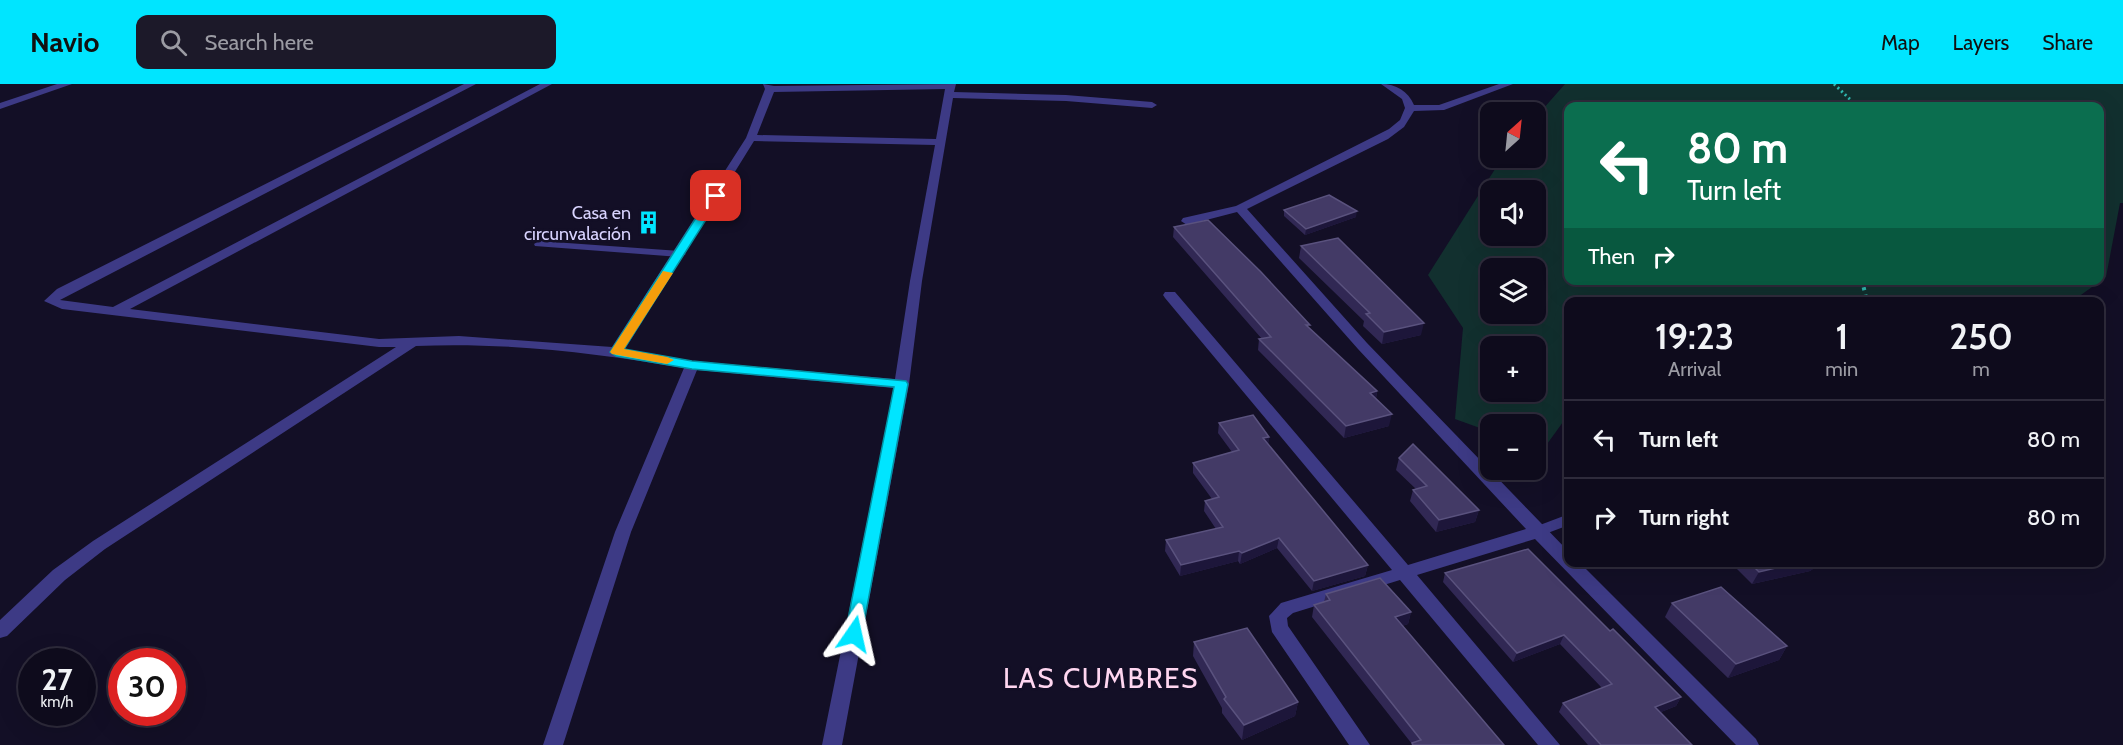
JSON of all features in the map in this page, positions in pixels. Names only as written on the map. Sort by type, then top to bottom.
[{"type":"street","points":[[0,106],[68,84]]},
{"type":"street","points":[[471,84],[62,292],[51,301],[55,304],[379,343],[459,340],[616,352],[692,365],[902,384]]},
{"type":"street","points":[[116,311],[547,84]]},
{"type":"street","points":[[1187,221],[1240,208],[1384,137],[1399,127],[1407,117],[1410,108],[1406,98],[1386,84]]},
{"type":"street","points":[[1410,108],[1440,108],[1509,84]]},
{"type":"street","points":[[616,352],[680,254],[751,138],[769,86],[951,88],[1152,105]]},
{"type":"street","points":[[832,745],[902,384],[915,281],[951,88]]},
{"type":"street","points":[[751,138],[942,142]]},
{"type":"street","points":[[1240,208],[1324,305],[1564,559]]},
{"type":"street","points":[[1170,295],[1550,745]]},
{"type":"street","points":[[0,631],[59,575],[99,545],[414,341]]},
{"type":"street","points":[[553,745],[623,532],[692,365]]},
{"type":"street","points":[[1360,745],[1279,627],[1278,616],[1287,608],[1537,532]]},
{"type":"street","points":[[1572,567],[1749,745]]},
{"type":"lane","points":[[539,244],[680,254]]},
{"type":"lane","points":[[1537,532],[1564,521]]},
{"type":"path","points":[[1834,84],[1853,102]]},
{"type":"green space","points":[[1565,84],[2123,84],[2123,203],[2120,203],[2104,278],[2104,102],[1564,102],[1564,285],[2095,285],[2078,297],[1564,297],[1564,422],[1546,445],[1546,414],[1480,414],[1480,428],[1455,419],[1463,328],[1428,275],[1480,193],[1480,246],[1546,246],[1546,180],[1488,180],[1496,168],[1546,168],[1546,106]]},
{"type":"building","points":[[1329,195],[1357,211],[1306,229],[1284,210]]},
{"type":"building","points":[[1208,220],[1310,325],[1306,325],[1377,391],[1370,393],[1392,414],[1346,426],[1259,339],[1271,337],[1174,227]]},
{"type":"building","points":[[1338,238],[1424,323],[1384,332],[1366,314],[1370,313],[1301,246]]},
{"type":"building","points":[[1253,415],[1269,437],[1263,438],[1368,565],[1314,581],[1279,538],[1242,553],[1239,551],[1181,565],[1166,540],[1223,527],[1205,501],[1219,497],[1193,463],[1239,450],[1219,423]]},
{"type":"building","points":[[1413,444],[1479,510],[1439,520],[1413,490],[1427,486],[1399,458]]},
{"type":"building","points":[[1528,549],[1610,631],[1613,629],[1681,697],[1655,707],[1692,745],[1601,745],[1563,703],[1612,684],[1564,635],[1517,653],[1445,573]]},
{"type":"building","points":[[1754,567],[1780,567],[1759,572]]},
{"type":"building","points":[[1380,578],[1411,612],[1395,617],[1504,745],[1413,745],[1412,743],[1421,740],[1314,605],[1330,600],[1326,594]]},
{"type":"building","points":[[1721,587],[1787,646],[1736,664],[1672,603]]},
{"type":"building","points":[[1247,628],[1298,702],[1244,725],[1224,699],[1226,697],[1194,642]]},
{"type":"slow traffic","points":[[667,273],[616,352],[667,360]]},
{"type":"place","name":"Casa en circunvalación","points":[[649,223]]},
{"type":"district","name":"LAS CUMBRES","points":[[1101,678]]},
{"type":"route","points":[[716,196],[616,352],[692,365],[902,384],[854,634]]}]
